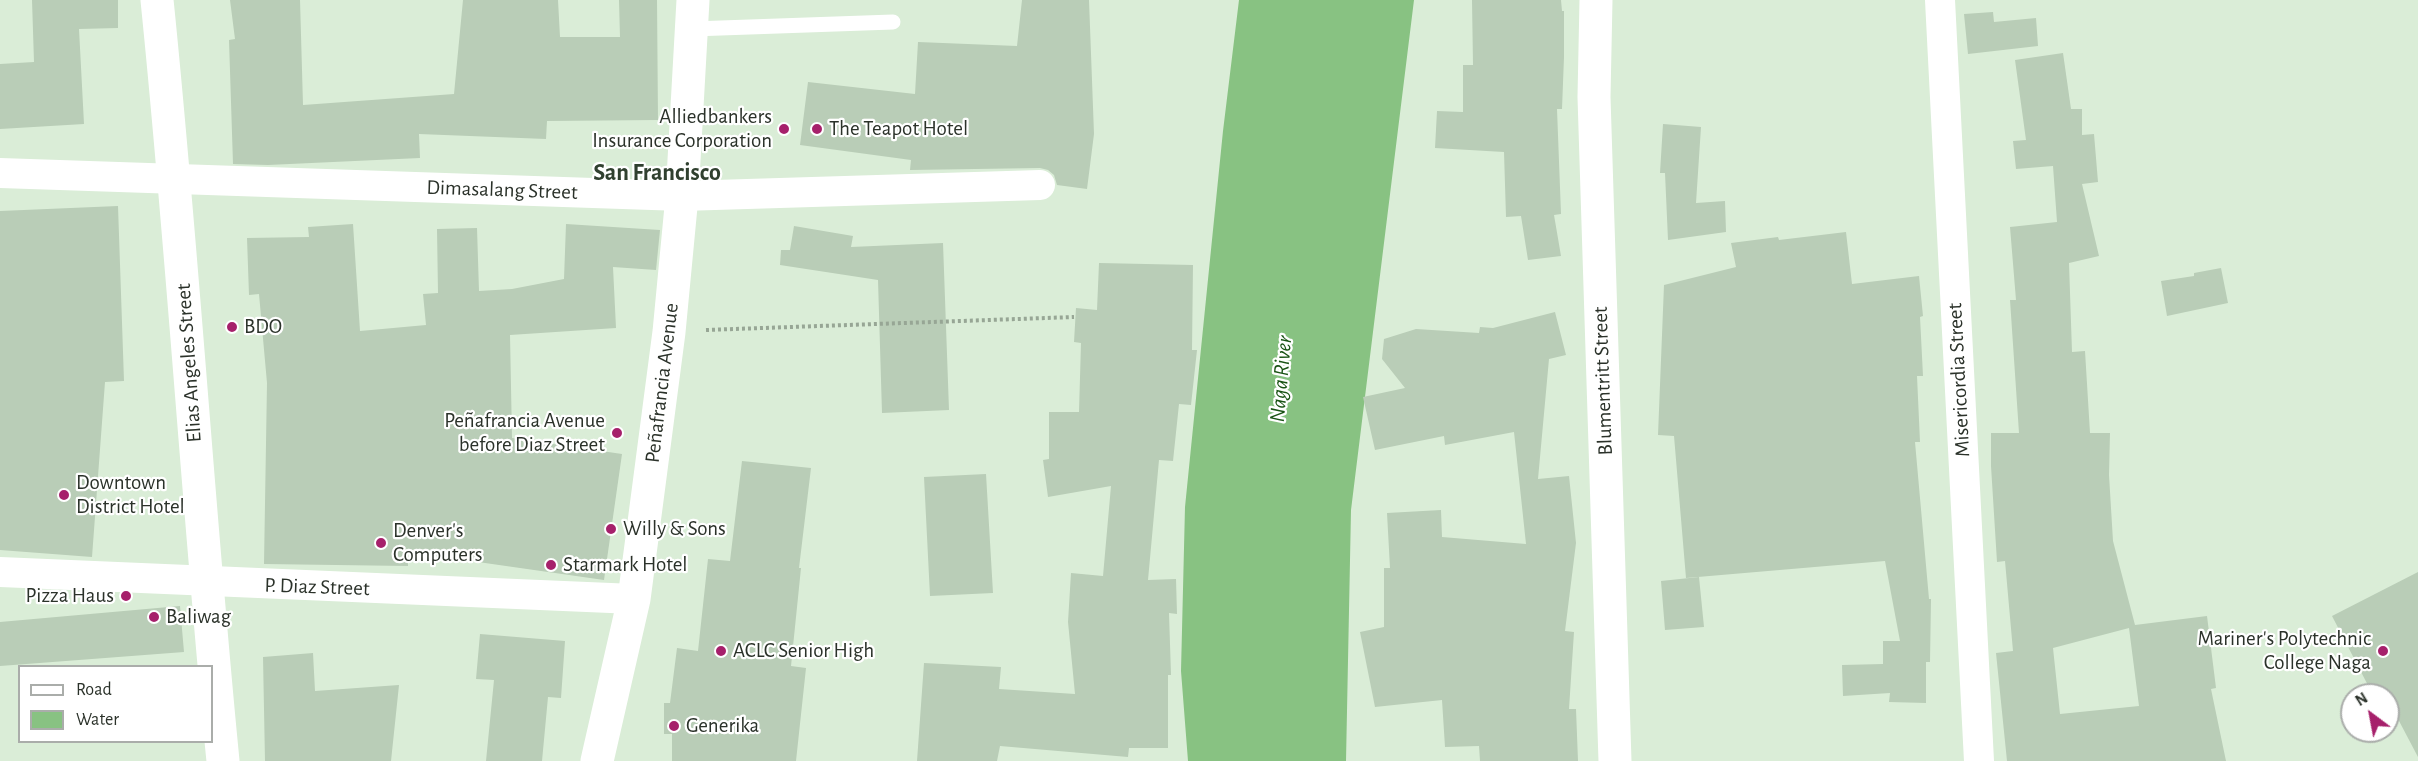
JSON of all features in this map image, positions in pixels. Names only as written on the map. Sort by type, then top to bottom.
[{"type":"main road","name":"Elias Angeles Street","points":[[157,0],[175,179],[206,582],[223,761]]},
{"type":"main road","name":"Blumentritt Street","points":[[1596,0],[1594,96],[1615,761]]},
{"type":"main road","name":"Peñafrancia Avenue","points":[[597,761],[634,600],[669,332],[682,196],[692,15]]},
{"type":"street","name":"Misericordia Street","points":[[1940,0],[1979,761]]},
{"type":"street","name":"Dimasalang Street","points":[[0,173],[682,196],[1040,185]]},
{"type":"street","name":"P. Diaz Street","points":[[0,572],[634,600]]},
{"type":"lane","points":[[692,15],[893,22]]},
{"type":"path","points":[[669,332],[1074,317]]},
{"type":"water","name":"Naga River","points":[[1239,0],[1414,0],[1351,510],[1346,761],[1188,761],[1181,671],[1185,507],[1223,131]]},
{"type":"building","points":[[32,0],[118,0],[118,28],[79,29],[84,124],[0,129],[0,64],[34,62]]},
{"type":"building","points":[[230,0],[300,0],[303,105],[454,94],[463,0],[558,0],[560,37],[620,37],[619,0],[657,0],[658,120],[547,121],[546,139],[419,134],[420,158],[268,165],[233,164],[229,40],[235,39]]},
{"type":"building","points":[[1022,0],[1089,0],[1094,134],[1087,189],[1057,185],[1054,175],[1040,168],[910,170],[911,160],[800,145],[808,82],[915,94],[918,42],[1017,46]]},
{"type":"building","points":[[1472,0],[1561,0],[1562,11],[1564,11],[1564,57],[1562,109],[1557,109],[1561,214],[1554,215],[1561,256],[1528,260],[1521,216],[1506,217],[1504,152],[1435,148],[1437,111],[1463,112],[1463,65],[1473,65]]},
{"type":"building","points":[[1993,12],[1994,22],[2036,18],[2038,46],[1968,54],[1964,14]]},
{"type":"building","points":[[2063,53],[2071,109],[2082,109],[2082,135],[2094,134],[2098,182],[2082,184],[2099,256],[2069,263],[2072,352],[2085,351],[2090,433],[2110,433],[2109,475],[2113,541],[2135,625],[2207,616],[2216,688],[2211,689],[2226,761],[2007,761],[1996,653],[2013,651],[2005,561],[1997,562],[1991,433],[2019,433],[2010,300],[2016,300],[2010,227],[2057,222],[2053,166],[2016,169],[2013,141],[2026,140],[2015,60]],"holes":[[[2129,628],[2139,706],[2060,714],[2053,648]]]},
{"type":"building","points":[[1663,124],[1701,127],[1696,203],[1725,201],[1726,232],[1668,240],[1665,173],[1660,173]]},
{"type":"building","points":[[118,206],[124,381],[105,382],[92,557],[0,550],[0,211]]},
{"type":"building","points":[[353,224],[360,331],[426,325],[423,294],[438,293],[437,229],[477,228],[479,291],[512,289],[564,279],[566,224],[660,230],[656,270],[613,267],[616,328],[510,335],[512,438],[622,454],[604,580],[408,552],[408,566],[264,564],[267,383],[259,294],[249,295],[247,238],[309,237],[308,227]]},
{"type":"building","points":[[794,226],[853,236],[851,247],[943,243],[949,410],[882,413],[878,280],[780,265],[781,250],[790,250]]},
{"type":"building","points":[[1846,232],[1852,284],[1919,276],[1923,316],[1920,317],[1923,376],[1917,376],[1920,442],[1915,442],[1929,599],[1931,599],[1930,662],[1926,662],[1926,703],[1889,702],[1890,693],[1843,696],[1842,665],[1883,664],[1883,641],[1900,641],[1885,561],[1686,578],[1674,436],[1658,435],[1664,285],[1736,267],[1731,243]]},
{"type":"building","points":[[1099,263],[1193,265],[1192,350],[1197,350],[1191,405],[1179,404],[1173,461],[1159,460],[1148,580],[1176,579],[1177,614],[1169,613],[1171,675],[1168,675],[1168,748],[1129,748],[1128,757],[1000,746],[997,761],[917,761],[924,663],[1001,667],[999,689],[1075,694],[1068,622],[1071,573],[1103,576],[1111,486],[1048,497],[1043,460],[1049,459],[1049,412],[1079,412],[1081,343],[1074,342],[1076,308],[1097,310]]},
{"type":"building","points":[[2221,268],[2228,303],[2167,316],[2161,281],[2194,276],[2194,273]]},
{"type":"building","points":[[1555,312],[1566,355],[1549,359],[1538,479],[1569,476],[1576,543],[1565,631],[1574,632],[1569,709],[1576,709],[1578,761],[1480,761],[1479,746],[1445,747],[1442,700],[1375,707],[1360,632],[1384,627],[1384,568],[1390,568],[1387,513],[1441,510],[1442,537],[1526,544],[1514,432],[1445,445],[1444,436],[1375,450],[1363,397],[1405,388],[1382,359],[1384,339],[1416,329],[1479,333],[1480,327],[1493,328]]},
{"type":"building","points":[[742,461],[811,468],[799,568],[801,568],[791,666],[806,668],[796,761],[672,761],[672,734],[664,734],[664,703],[670,703],[677,648],[698,651],[708,559],[730,561]]},
{"type":"building","points":[[986,474],[993,593],[930,596],[924,477]]},
{"type":"building","name":"Mariner's Polytechnic College Naga","points":[[2418,572],[2418,757],[2400,723],[2400,683],[2367,683],[2332,616]]},
{"type":"building","points":[[1699,577],[1704,627],[1665,630],[1661,581]]},
{"type":"building","points":[[180,606],[184,652],[0,666],[0,622]]},
{"type":"building","points":[[480,634],[565,641],[561,698],[548,697],[542,761],[486,761],[494,680],[476,679]]},
{"type":"building","points":[[313,653],[315,691],[399,685],[391,761],[265,761],[263,657]]},
{"type":"place","name":"Alliedbankers Insurance Corporation","points":[[784,129]]},
{"type":"place","name":"The Teapot Hotel","points":[[817,129]]},
{"type":"place","name":"BDO","points":[[232,327]]},
{"type":"place","name":"Peñafrancia Avenue before Diaz Street","points":[[617,433]]},
{"type":"place","name":"Downtown District Hotel","points":[[64,495]]},
{"type":"place","name":"Willy & Sons","points":[[611,529]]},
{"type":"place","name":"Denver's Computers","points":[[381,543]]},
{"type":"place","name":"Starmark Hotel","points":[[551,565]]},
{"type":"place","name":"Pizza Haus","points":[[126,596]]},
{"type":"place","name":"Baliwag","points":[[154,617]]},
{"type":"place","name":"ACLC Senior High","points":[[721,651]]},
{"type":"place","name":"Mariner's Polytechnic College Naga","points":[[2383,651]]},
{"type":"place","name":"Generika","points":[[674,726]]},
{"type":"district","name":"San Francisco","points":[[657,173]]}]
